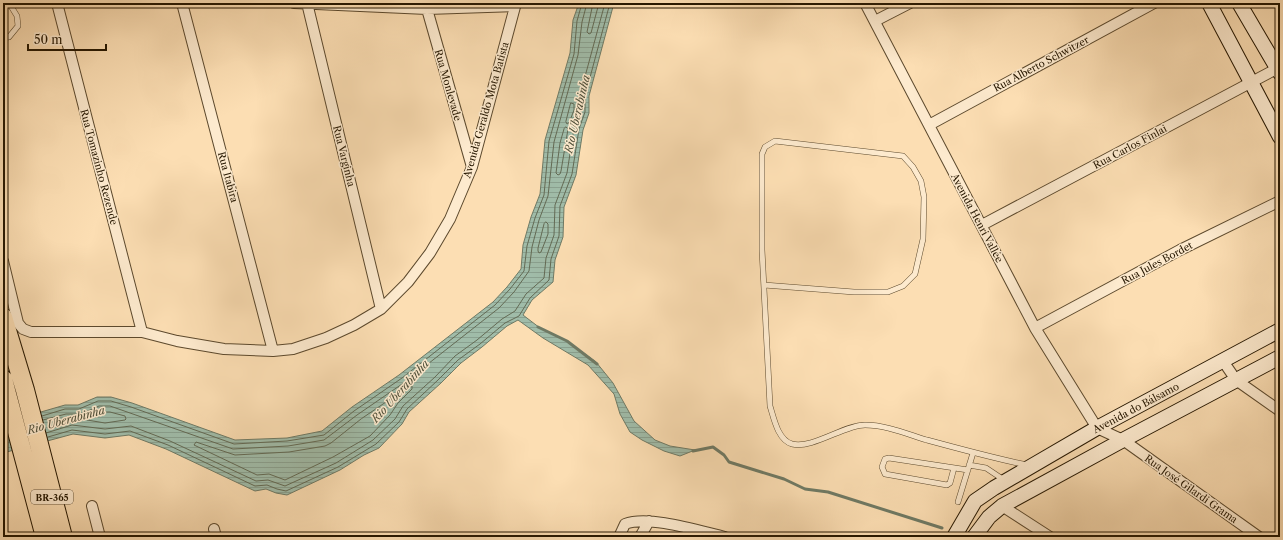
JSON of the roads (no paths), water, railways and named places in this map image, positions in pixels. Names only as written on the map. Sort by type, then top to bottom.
[{"type":"highway","name":"BR-365","points":[[3,317],[12,388],[34,460],[63,537]]},
{"type":"highway","name":"BR-365","points":[[34,460],[45,537]]},
{"type":"street","name":"Rua Tomazinho Rezende","points":[[56,3],[142,332]]},
{"type":"street","name":"Rua Itabira","points":[[182,3],[274,351]]},
{"type":"street","points":[[294,3],[428,6],[516,4]]},
{"type":"street","name":"Rua Varginha","points":[[307,3],[381,309]]},
{"type":"street","name":"Avenida Henri Vallée","points":[[866,3],[1035,328],[1097,428]]},
{"type":"street","points":[[875,21],[910,3]]},
{"type":"street","name":"Rua Alberto Schwitzer","points":[[929,125],[1154,3]]},
{"type":"street","points":[[1209,3],[1280,137]]},
{"type":"street","points":[[1239,3],[1279,70]]},
{"type":"street","name":"Avenida Geraldo Mota Batista","points":[[3,261],[18,323],[23,329],[31,332],[142,332],[177,341],[224,349],[274,351],[292,349],[326,338],[354,325],[381,309],[408,282],[430,253],[450,219],[472,167],[516,4]]},
{"type":"street","name":"Rua Monlevade","points":[[428,6],[472,167]]},
{"type":"street","name":"Rua Carlos Finlai","points":[[982,225],[1251,83],[1279,70]]},
{"type":"street","name":"Rua Jules Bordet","points":[[1035,328],[1180,250],[1280,201]]},
{"type":"street","name":"Avenida do Bálsamo","points":[[956,533],[975,501],[994,488],[1097,428],[1280,330]]},
{"type":"street","points":[[974,537],[989,517],[1002,506],[1280,357]]},
{"type":"street","points":[[1223,361],[1236,380],[1280,411]]},
{"type":"street","name":"Rua José Gilardi Grama","points":[[1097,428],[1123,440],[1259,537]]},
{"type":"street","points":[[1031,466],[1041,485]]},
{"type":"street","points":[[92,506],[100,537]]},
{"type":"street","points":[[1002,506],[1050,537]]},
{"type":"street","points":[[619,537],[625,524],[633,521],[649,521],[725,537]]},
{"type":"street","points":[[640,537],[649,521]]},
{"type":"lane","points":[[3,38],[9,37],[18,26],[17,16],[10,3]]},
{"type":"lane","points":[[764,285],[854,292],[888,292],[903,286],[915,274],[923,239],[924,197],[921,181],[914,167],[902,156],[775,141],[765,147],[762,154],[762,250],[770,406],[776,426],[783,439],[793,444],[804,444],[826,438],[847,429],[864,425],[887,428],[973,453],[1031,466]]},
{"type":"lane","points":[[958,502],[973,453]]},
{"type":"lane","points":[[954,468],[950,483],[947,486],[885,474],[882,467],[885,458],[889,458],[954,468],[986,468],[1006,481]]},
{"type":"water","name":"Rio Uberabinha","points":[[579,3],[614,3],[589,96],[589,113],[583,130],[576,175],[564,207],[563,237],[555,260],[553,282],[532,300],[523,315],[540,328],[567,341],[596,362],[613,383],[634,421],[655,440],[670,446],[695,450],[680,456],[664,451],[630,432],[620,414],[614,394],[588,365],[543,338],[518,320],[507,326],[461,363],[409,412],[402,424],[379,448],[364,455],[340,470],[287,495],[266,489],[255,491],[166,449],[129,435],[105,438],[73,434],[3,453],[3,423],[65,405],[78,405],[97,397],[111,397],[132,403],[235,440],[287,438],[322,431],[352,407],[399,375],[493,302],[521,269],[523,245],[531,217],[540,194],[545,140],[570,53],[573,20]]},
{"type":"waterway","points":[[538,327],[567,341],[597,364]]},
{"type":"waterway","points":[[693,451],[713,447],[724,455],[729,462],[784,479],[805,489],[828,492],[942,528]]}]
